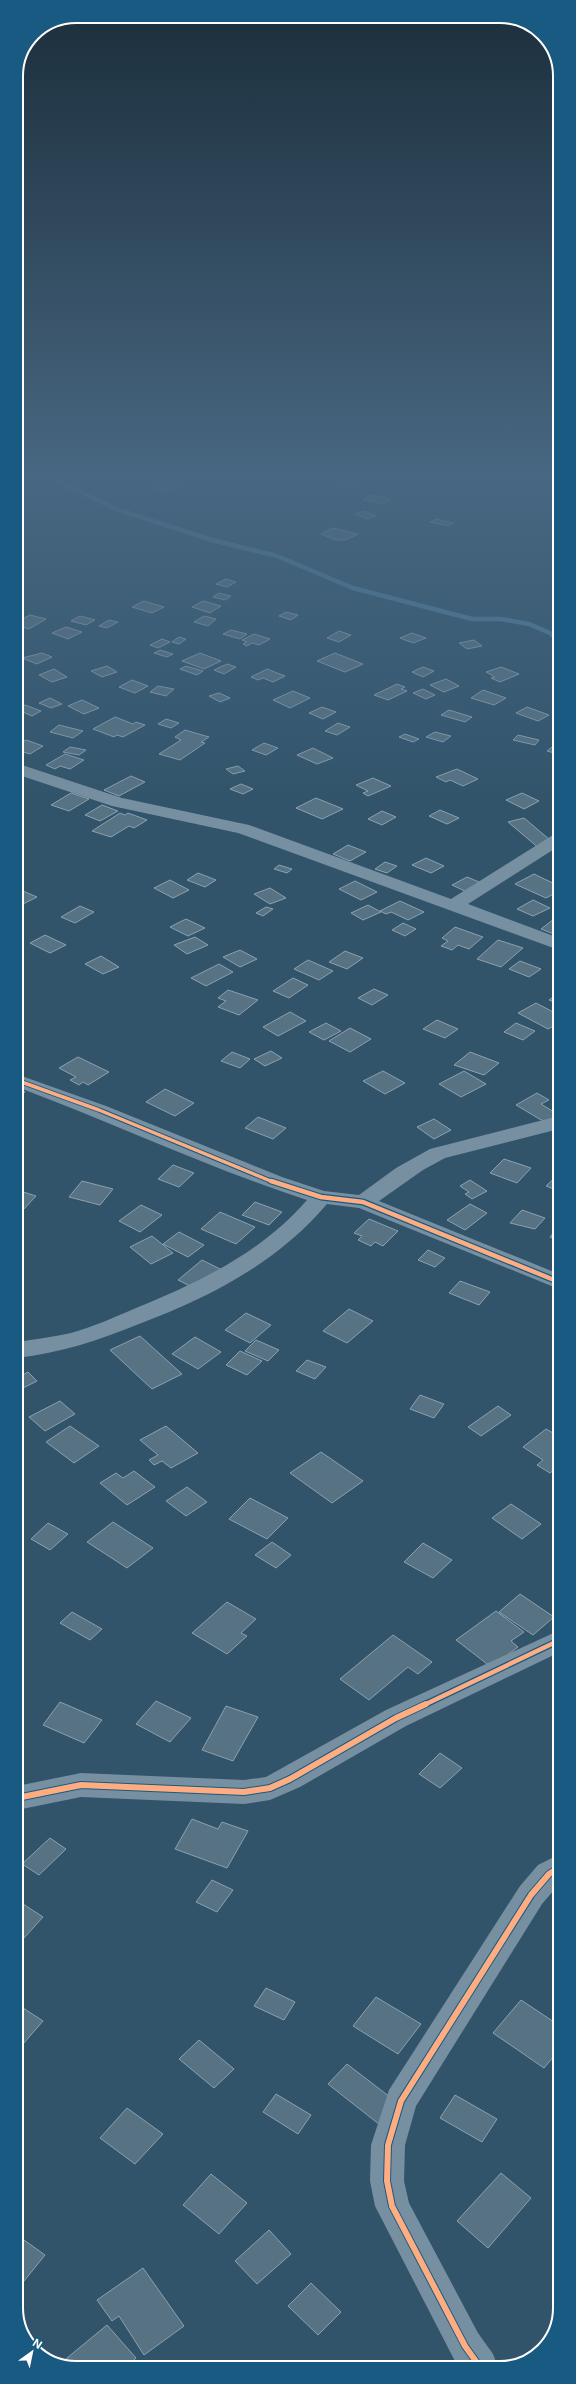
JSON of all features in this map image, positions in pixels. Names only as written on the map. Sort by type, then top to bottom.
[{"type":"street","points":[[23,770],[118,802],[243,829],[553,942]]},
{"type":"street","points":[[454,905],[553,843]]},
{"type":"street","points":[[23,1083],[99,1110],[274,1182],[321,1197],[363,1202],[553,1279]]},
{"type":"street","points":[[363,1202],[424,1160],[447,1150],[478,1141],[532,1131],[553,1124]]},
{"type":"street","points":[[23,1349],[78,1339],[174,1302],[225,1277],[271,1247],[294,1229],[321,1197]]},
{"type":"street","points":[[23,1797],[81,1785],[244,1792],[270,1788],[290,1779],[396,1718],[553,1643]]},
{"type":"street","points":[[476,2361],[465,2346],[392,2206],[387,2182],[388,2145],[402,2101],[531,1896],[549,1874],[553,1871]]},
{"type":"building","points":[[221,581],[236,582],[227,587],[216,584]]},
{"type":"building","points":[[219,593],[231,596],[225,600],[213,597]]},
{"type":"building","points":[[144,601],[164,607],[152,613],[132,607]]},
{"type":"building","points":[[203,601],[221,606],[210,613],[192,607]]},
{"type":"building","points":[[286,612],[298,615],[291,620],[279,616]]},
{"type":"building","points":[[30,615],[46,619],[29,629],[23,627],[23,618]]},
{"type":"building","points":[[80,616],[95,620],[86,625],[71,621]]},
{"type":"building","points":[[204,616],[216,619],[208,626],[194,622]]},
{"type":"building","points":[[109,620],[118,622],[107,628],[99,626]]},
{"type":"building","points":[[66,627],[82,632],[68,639],[52,633]]},
{"type":"building","points":[[231,630],[247,634],[240,639],[223,634]]},
{"type":"building","points":[[339,631],[351,635],[339,642],[327,638]]},
{"type":"building","points":[[412,633],[426,638],[413,643],[400,638]]},
{"type":"building","points":[[254,634],[270,639],[259,645],[252,643],[247,646],[243,644],[247,642],[242,640]]},
{"type":"building","points":[[179,637],[186,639],[179,644],[172,642]]},
{"type":"building","points":[[162,639],[170,642],[158,648],[150,645]]},
{"type":"building","points":[[474,640],[482,646],[467,649],[459,643]]},
{"type":"building","points":[[160,650],[173,654],[167,657],[154,653]]},
{"type":"building","points":[[42,653],[52,657],[37,664],[23,658]]},
{"type":"building","points":[[200,653],[221,661],[204,669],[182,661]]},
{"type":"building","points":[[335,653],[363,664],[345,672],[317,661]]},
{"type":"building","points":[[227,664],[236,667],[224,674],[214,670]]},
{"type":"building","points":[[107,666],[117,672],[102,677],[91,671]]},
{"type":"building","points":[[186,666],[203,671],[197,675],[180,669]]},
{"type":"building","points":[[423,667],[434,671],[423,677],[412,672]]},
{"type":"building","points":[[501,667],[519,674],[500,682],[491,678],[495,677],[486,672]]},
{"type":"building","points":[[54,669],[67,677],[52,682],[39,675]]},
{"type":"building","points":[[267,669],[285,676],[273,682],[263,678],[258,680],[251,677]]},
{"type":"building","points":[[446,679],[459,686],[444,692],[430,685]]},
{"type":"building","points":[[132,680],[148,686],[135,693],[119,687]]},
{"type":"building","points":[[397,684],[405,687],[401,689],[407,691],[388,700],[374,695]]},
{"type":"building","points":[[158,686],[174,689],[166,696],[150,692]]},
{"type":"building","points":[[423,689],[435,695],[426,699],[413,693]]},
{"type":"building","points":[[483,690],[506,698],[494,705],[471,698]]},
{"type":"building","points":[[293,691],[310,698],[290,708],[273,700]]},
{"type":"building","points":[[219,693],[230,698],[220,702],[209,696]]},
{"type":"building","points":[[50,698],[62,704],[51,708],[39,703]]},
{"type":"building","points":[[82,700],[99,708],[84,714],[68,706]]},
{"type":"building","points":[[25,705],[41,711],[32,716],[23,712],[23,706]]},
{"type":"building","points":[[322,707],[336,712],[323,719],[309,713]]},
{"type":"building","points":[[527,707],[549,715],[538,721],[516,713]]},
{"type":"building","points":[[449,710],[472,717],[465,722],[441,715]]},
{"type":"building","points":[[115,717],[133,724],[136,722],[145,725],[123,737],[117,735],[114,737],[93,729]]},
{"type":"building","points":[[166,719],[179,723],[171,728],[158,724]]},
{"type":"building","points":[[338,723],[350,727],[337,735],[325,731]]},
{"type":"building","points":[[59,725],[83,731],[73,738],[50,732]]},
{"type":"building","points":[[185,730],[209,737],[201,742],[205,743],[180,760],[159,754],[181,740],[175,737]]},
{"type":"building","points":[[435,732],[451,736],[443,742],[426,737]]},
{"type":"building","points":[[405,734],[419,739],[413,742],[399,737]]},
{"type":"building","points":[[518,735],[539,740],[535,745],[513,740]]},
{"type":"building","points":[[26,740],[43,746],[30,754],[23,752],[23,742]]},
{"type":"building","points":[[264,743],[278,748],[266,755],[252,750]]},
{"type":"building","points":[[553,746],[553,753],[547,751]]},
{"type":"building","points":[[70,747],[86,750],[79,755],[63,752]]},
{"type":"building","points":[[313,748],[333,758],[317,764],[297,755]]},
{"type":"building","points":[[65,754],[84,760],[70,769],[60,766],[55,769],[46,765]]},
{"type":"building","points":[[238,766],[245,771],[233,774],[226,769]]},
{"type":"building","points":[[457,769],[478,779],[463,786],[450,780],[446,782],[436,777]]},
{"type":"building","points":[[131,776],[145,782],[119,796],[104,790]]},
{"type":"building","points":[[373,778],[391,786],[368,796],[363,793],[368,791],[356,785]]},
{"type":"building","points":[[241,784],[253,789],[243,794],[230,789]]},
{"type":"building","points":[[71,793],[89,799],[69,811],[51,805]]},
{"type":"building","points":[[522,793],[539,801],[524,809],[506,800]]},
{"type":"building","points":[[316,798],[343,809],[322,819],[296,808]]},
{"type":"building","points":[[102,805],[118,811],[100,821],[85,815]]},
{"type":"building","points":[[440,810],[459,818],[447,824],[429,816]]},
{"type":"building","points":[[382,811],[396,817],[382,825],[368,819]]},
{"type":"building","points":[[120,813],[125,815],[128,813],[147,820],[134,828],[129,826],[111,837],[92,831]]},
{"type":"building","points":[[524,818],[553,842],[553,846],[540,849],[508,822]]},
{"type":"building","points":[[348,845],[366,852],[350,861],[333,854]]},
{"type":"building","points":[[426,858],[444,866],[431,873],[412,865]]},
{"type":"building","points":[[385,862],[397,866],[387,873],[375,869]]},
{"type":"building","points":[[279,865],[292,869],[287,873],[274,869]]},
{"type":"building","points":[[198,873],[216,880],[205,887],[187,880]]},
{"type":"building","points":[[534,874],[553,883],[553,894],[546,898],[515,884]]},
{"type":"building","points":[[467,877],[484,884],[469,893],[452,885]]},
{"type":"building","points":[[170,880],[189,890],[173,898],[154,888]]},
{"type":"building","points":[[355,881],[377,892],[361,900],[339,889]]},
{"type":"building","points":[[270,888],[286,898],[270,904],[254,894]]},
{"type":"building","points":[[23,891],[37,897],[23,904]]},
{"type":"building","points":[[533,900],[550,908],[533,916],[517,909]]},
{"type":"building","points":[[400,901],[424,912],[408,920],[391,912],[386,914],[380,911]]},
{"type":"building","points":[[368,905],[381,912],[363,920],[351,913]]},
{"type":"building","points":[[80,906],[94,912],[75,923],[61,917]]},
{"type":"building","points":[[266,907],[273,909],[263,916],[256,913]]},
{"type":"building","points":[[186,919],[205,928],[188,936],[170,927]]},
{"type":"building","points":[[553,920],[553,934],[541,929]]},
{"type":"building","points":[[403,923],[416,929],[405,936],[392,930]]},
{"type":"building","points":[[455,927],[483,937],[469,949],[458,945],[452,950],[441,946],[448,941],[442,938]]},
{"type":"building","points":[[45,935],[66,945],[50,953],[30,943]]},
{"type":"building","points":[[195,937],[208,945],[187,954],[174,945]]},
{"type":"building","points":[[498,940],[523,948],[501,967],[477,959]]},
{"type":"building","points":[[240,950],[257,959],[240,967],[223,957]]},
{"type":"building","points":[[345,951],[363,958],[347,969],[329,962]]},
{"type":"building","points":[[101,956],[119,967],[103,974],[85,964]]},
{"type":"building","points":[[308,960],[333,971],[319,980],[294,969]]},
{"type":"building","points":[[520,961],[541,969],[529,977],[509,969]]},
{"type":"building","points":[[219,964],[233,972],[206,986],[191,978]]},
{"type":"building","points":[[293,978],[308,985],[289,998],[273,991]]},
{"type":"building","points":[[374,989],[388,995],[372,1005],[358,998]]},
{"type":"building","points":[[228,990],[258,1000],[239,1015],[218,1007],[226,1001],[218,998]]},
{"type":"building","points":[[536,1003],[553,1012],[553,1026],[548,1029],[518,1013]]},
{"type":"building","points":[[290,1012],[306,1021],[278,1036],[263,1027]]},
{"type":"building","points":[[437,1020],[458,1029],[445,1038],[423,1029]]},
{"type":"building","points":[[326,1023],[341,1031],[324,1040],[309,1032]]},
{"type":"building","points":[[516,1023],[535,1031],[523,1040],[504,1032]]},
{"type":"building","points":[[350,1028],[371,1039],[350,1052],[329,1041]]},
{"type":"building","points":[[271,1051],[282,1058],[265,1066],[254,1059]]},
{"type":"building","points":[[232,1052],[250,1059],[240,1068],[221,1061]]},
{"type":"building","points":[[470,1052],[499,1063],[484,1075],[454,1065]]},
{"type":"building","points":[[78,1057],[109,1072],[88,1085],[83,1082],[79,1085],[70,1080],[76,1077],[59,1068]]},
{"type":"building","points":[[383,1071],[405,1083],[385,1094],[363,1081]]},
{"type":"building","points":[[464,1071],[486,1084],[461,1097],[439,1084]]},
{"type":"building","points":[[165,1089],[194,1103],[175,1116],[146,1102]]},
{"type":"building","points":[[537,1093],[549,1100],[541,1104],[553,1111],[553,1121],[548,1124],[516,1105]]},
{"type":"building","points":[[258,1117],[286,1128],[273,1139],[245,1128]]},
{"type":"building","points":[[434,1119],[451,1130],[434,1139],[417,1127]]},
{"type":"building","points":[[504,1159],[531,1168],[517,1183],[490,1173]]},
{"type":"building","points":[[173,1165],[194,1173],[179,1187],[158,1179]]},
{"type":"building","points":[[470,1180],[487,1191],[472,1199],[465,1194],[469,1192],[460,1186]]},
{"type":"building","points":[[553,1180],[553,1189],[546,1186]]},
{"type":"building","points":[[82,1181],[113,1189],[100,1205],[69,1197]]},
{"type":"building","points":[[23,1192],[36,1196],[23,1210]]},
{"type":"building","points":[[255,1202],[282,1212],[269,1225],[242,1215]]},
{"type":"building","points":[[470,1204],[487,1213],[465,1230],[447,1220]]},
{"type":"building","points":[[141,1205],[162,1215],[140,1232],[119,1221]]},
{"type":"building","points":[[522,1210],[545,1218],[535,1229],[510,1223]]},
{"type":"building","points":[[220,1212],[255,1227],[236,1244],[201,1229]]},
{"type":"building","points":[[369,1219],[398,1231],[383,1246],[375,1242],[371,1246],[358,1240],[362,1236],[354,1233]]},
{"type":"building","points":[[179,1232],[204,1245],[188,1257],[163,1244]]},
{"type":"building","points":[[152,1236],[173,1253],[151,1264],[130,1247]]},
{"type":"building","points":[[428,1250],[445,1258],[435,1267],[418,1260]]},
{"type":"building","points":[[202,1260],[226,1272],[202,1292],[178,1280]]},
{"type":"building","points":[[460,1281],[490,1292],[479,1305],[449,1293]]},
{"type":"building","points":[[349,1309],[373,1321],[347,1343],[323,1331]]},
{"type":"building","points":[[246,1313],[271,1325],[250,1343],[225,1330]]},
{"type":"building","points":[[140,1336],[182,1374],[152,1389],[110,1350]]},
{"type":"building","points":[[195,1337],[221,1352],[198,1369],[172,1354]]},
{"type":"building","points":[[256,1340],[279,1350],[268,1361],[245,1351]]},
{"type":"building","points":[[240,1351],[262,1361],[247,1375],[226,1365]]},
{"type":"building","points":[[307,1360],[326,1367],[315,1379],[296,1371]]},
{"type":"building","points":[[28,1372],[37,1381],[23,1388],[23,1375]]},
{"type":"building","points":[[420,1395],[444,1404],[434,1418],[410,1409]]},
{"type":"building","points":[[60,1401],[75,1414],[45,1431],[29,1417]]},
{"type":"building","points":[[498,1406],[511,1415],[481,1436],[468,1427]]},
{"type":"building","points":[[70,1426],[99,1446],[74,1463],[46,1442]]},
{"type":"building","points":[[166,1426],[198,1453],[171,1468],[162,1461],[154,1465],[149,1460],[158,1455],[140,1440]]},
{"type":"building","points":[[546,1429],[553,1433],[553,1471],[550,1473],[537,1465],[543,1460],[523,1447]]},
{"type":"building","points":[[321,1452],[363,1481],[332,1503],[290,1473]]},
{"type":"building","points":[[134,1471],[155,1487],[127,1505],[100,1483],[116,1473],[123,1478]]},
{"type":"building","points":[[187,1487],[207,1502],[186,1516],[166,1501]]},
{"type":"building","points":[[250,1498],[288,1518],[267,1539],[229,1519]]},
{"type":"building","points":[[511,1504],[541,1524],[522,1539],[492,1518]]},
{"type":"building","points":[[113,1522],[153,1548],[127,1568],[87,1542]]},
{"type":"building","points":[[48,1523],[68,1534],[50,1550],[31,1539]]},
{"type":"building","points":[[272,1542],[291,1555],[276,1568],[255,1555]]},
{"type":"building","points":[[423,1543],[452,1560],[433,1578],[404,1562]]},
{"type":"building","points":[[520,1594],[553,1616],[553,1618],[533,1635],[499,1612]]},
{"type":"building","points":[[227,1602],[256,1619],[241,1633],[247,1636],[227,1654],[192,1633]]},
{"type":"building","points":[[496,1611],[524,1632],[511,1641],[518,1647],[491,1667],[456,1640]]},
{"type":"building","points":[[72,1612],[102,1629],[90,1640],[60,1623]]},
{"type":"building","points":[[393,1635],[432,1662],[418,1674],[408,1667],[369,1700],[340,1679]]},
{"type":"building","points":[[156,1701],[191,1718],[170,1742],[136,1724]]},
{"type":"building","points":[[60,1702],[102,1720],[84,1743],[43,1725]]},
{"type":"building","points":[[226,1706],[258,1717],[233,1761],[202,1750]]},
{"type":"building","points":[[440,1753],[462,1768],[440,1788],[419,1774]]},
{"type":"building","points":[[192,1819],[218,1829],[222,1822],[248,1831],[227,1868],[175,1849]]},
{"type":"building","points":[[50,1838],[66,1849],[39,1875],[23,1865]]},
{"type":"building","points":[[212,1880],[233,1890],[217,1912],[196,1902]]},
{"type":"building","points":[[23,1904],[43,1917],[23,1937]]},
{"type":"building","points":[[266,1988],[295,2002],[284,2020],[254,2006]]},
{"type":"building","points":[[376,1997],[421,2024],[398,2054],[353,2026]]},
{"type":"building","points":[[521,2000],[553,2021],[553,2057],[544,2068],[493,2033]]},
{"type":"building","points":[[23,2008],[43,2021],[23,2044]]},
{"type":"building","points":[[199,2040],[234,2069],[214,2088],[179,2059]]},
{"type":"building","points":[[347,2064],[399,2104],[380,2125],[328,2084]]},
{"type":"building","points":[[276,2094],[311,2115],[298,2134],[263,2112]]},
{"type":"building","points":[[455,2095],[497,2119],[482,2142],[440,2118]]},
{"type":"building","points":[[127,2108],[163,2134],[135,2164],[100,2138]]},
{"type":"building","points":[[501,2173],[531,2198],[488,2248],[457,2221]]},
{"type":"building","points":[[211,2174],[247,2203],[219,2234],[183,2205]]},
{"type":"building","points":[[269,2230],[291,2254],[257,2284],[235,2261]]},
{"type":"building","points":[[23,2239],[45,2255],[23,2282]]},
{"type":"building","points":[[143,2268],[184,2326],[144,2355],[119,2316],[112,2321],[97,2300]]},
{"type":"building","points":[[311,2283],[341,2312],[318,2335],[288,2306]]},
{"type":"building","points":[[107,2325],[136,2358],[133,2361],[73,2361],[65,2360]]},
{"type":"waterway","points":[[337,581],[353,588],[472,619],[501,619],[529,624],[553,636]]},
{"type":"cycle path","points":[[23,1083],[99,1110],[274,1182],[321,1197],[363,1202],[553,1280]]},
{"type":"cycle path","points":[[23,1797],[81,1785],[244,1792],[270,1788],[290,1779],[396,1718],[553,1643]]},
{"type":"cycle path","points":[[476,2361],[465,2346],[392,2206],[387,2181],[388,2145],[401,2101],[531,1895],[553,1871]]}]
